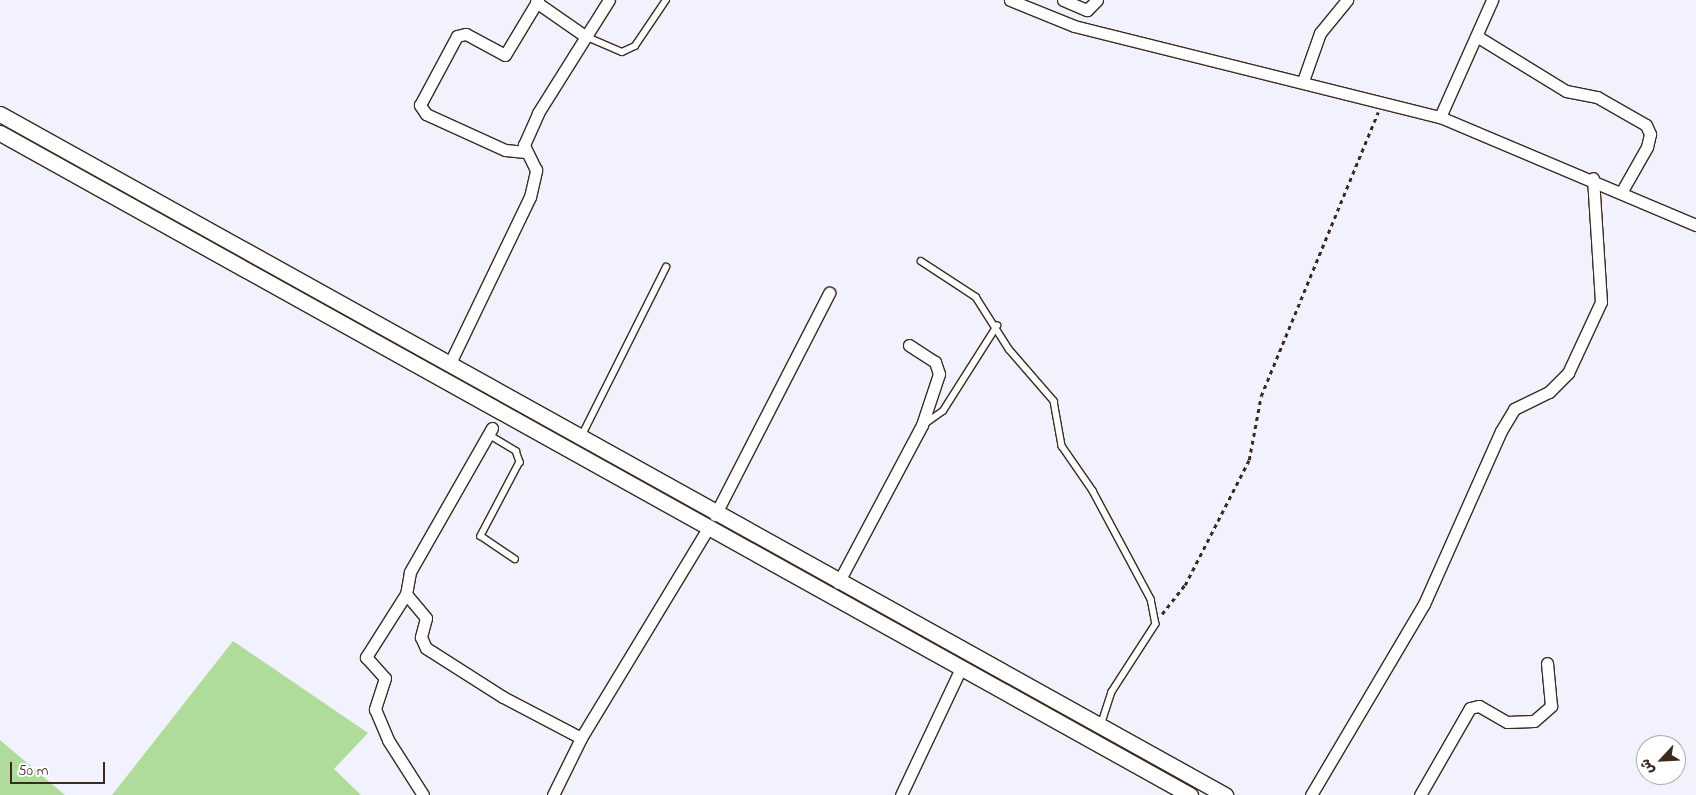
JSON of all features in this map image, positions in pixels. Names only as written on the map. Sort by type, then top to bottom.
[{"type":"street","points":[[448,365],[530,197],[536,170],[525,152],[538,113],[585,36],[610,0]]},
{"type":"street","points":[[1010,0],[1074,26],[1302,81],[1440,117],[1593,178],[1696,224]]},
{"type":"street","points":[[1063,0],[1087,10],[1098,0]]},
{"type":"street","points":[[1302,81],[1320,33],[1347,0]]},
{"type":"street","points":[[1440,117],[1478,37],[1492,0]]},
{"type":"street","points":[[525,152],[505,150],[426,114],[420,105],[457,36],[466,34],[505,55],[537,1],[585,36]]},
{"type":"street","points":[[1478,37],[1566,91],[1597,97],[1646,125],[1650,134],[1647,147],[1622,191]]},
{"type":"street","points":[[0,114],[715,515],[1225,795]]},
{"type":"street","points":[[0,134],[707,530],[1190,795]]},
{"type":"street","points":[[1311,795],[1424,604],[1500,431],[1514,410],[1564,379],[1601,302],[1593,178]]},
{"type":"street","points":[[715,515],[829,293]]},
{"type":"street","points":[[838,583],[922,425],[939,366],[909,345]]},
{"type":"street","points":[[423,795],[388,740],[375,709],[385,678],[366,657],[406,594],[410,572],[490,431]]},
{"type":"street","points":[[552,795],[581,738],[707,530]]},
{"type":"street","points":[[406,594],[426,618],[421,637],[426,648],[503,697],[581,738]]},
{"type":"street","points":[[1420,795],[1470,708],[1479,706],[1498,720],[1534,721],[1551,706],[1546,663]]},
{"type":"street","points":[[901,795],[960,670]]},
{"type":"lane","points":[[585,36],[622,52],[634,46],[666,0]]},
{"type":"lane","points":[[921,261],[969,289],[997,326],[1009,349],[1054,401],[1062,446],[1094,491],[1157,616],[1156,624],[1112,692],[1100,728]]},
{"type":"lane","points":[[580,439],[666,267]]},
{"type":"lane","points":[[922,425],[942,411],[997,326]]},
{"type":"lane","points":[[490,431],[516,451],[520,462],[481,536],[515,559]]},
{"type":"path","points":[[1157,616],[1170,607],[1185,584],[1249,460],[1261,396],[1383,102]]},
{"type":"green space","points":[[233,641],[368,733],[334,769],[361,795],[112,795]]},
{"type":"green space","points":[[0,740],[65,795],[0,795]]}]
